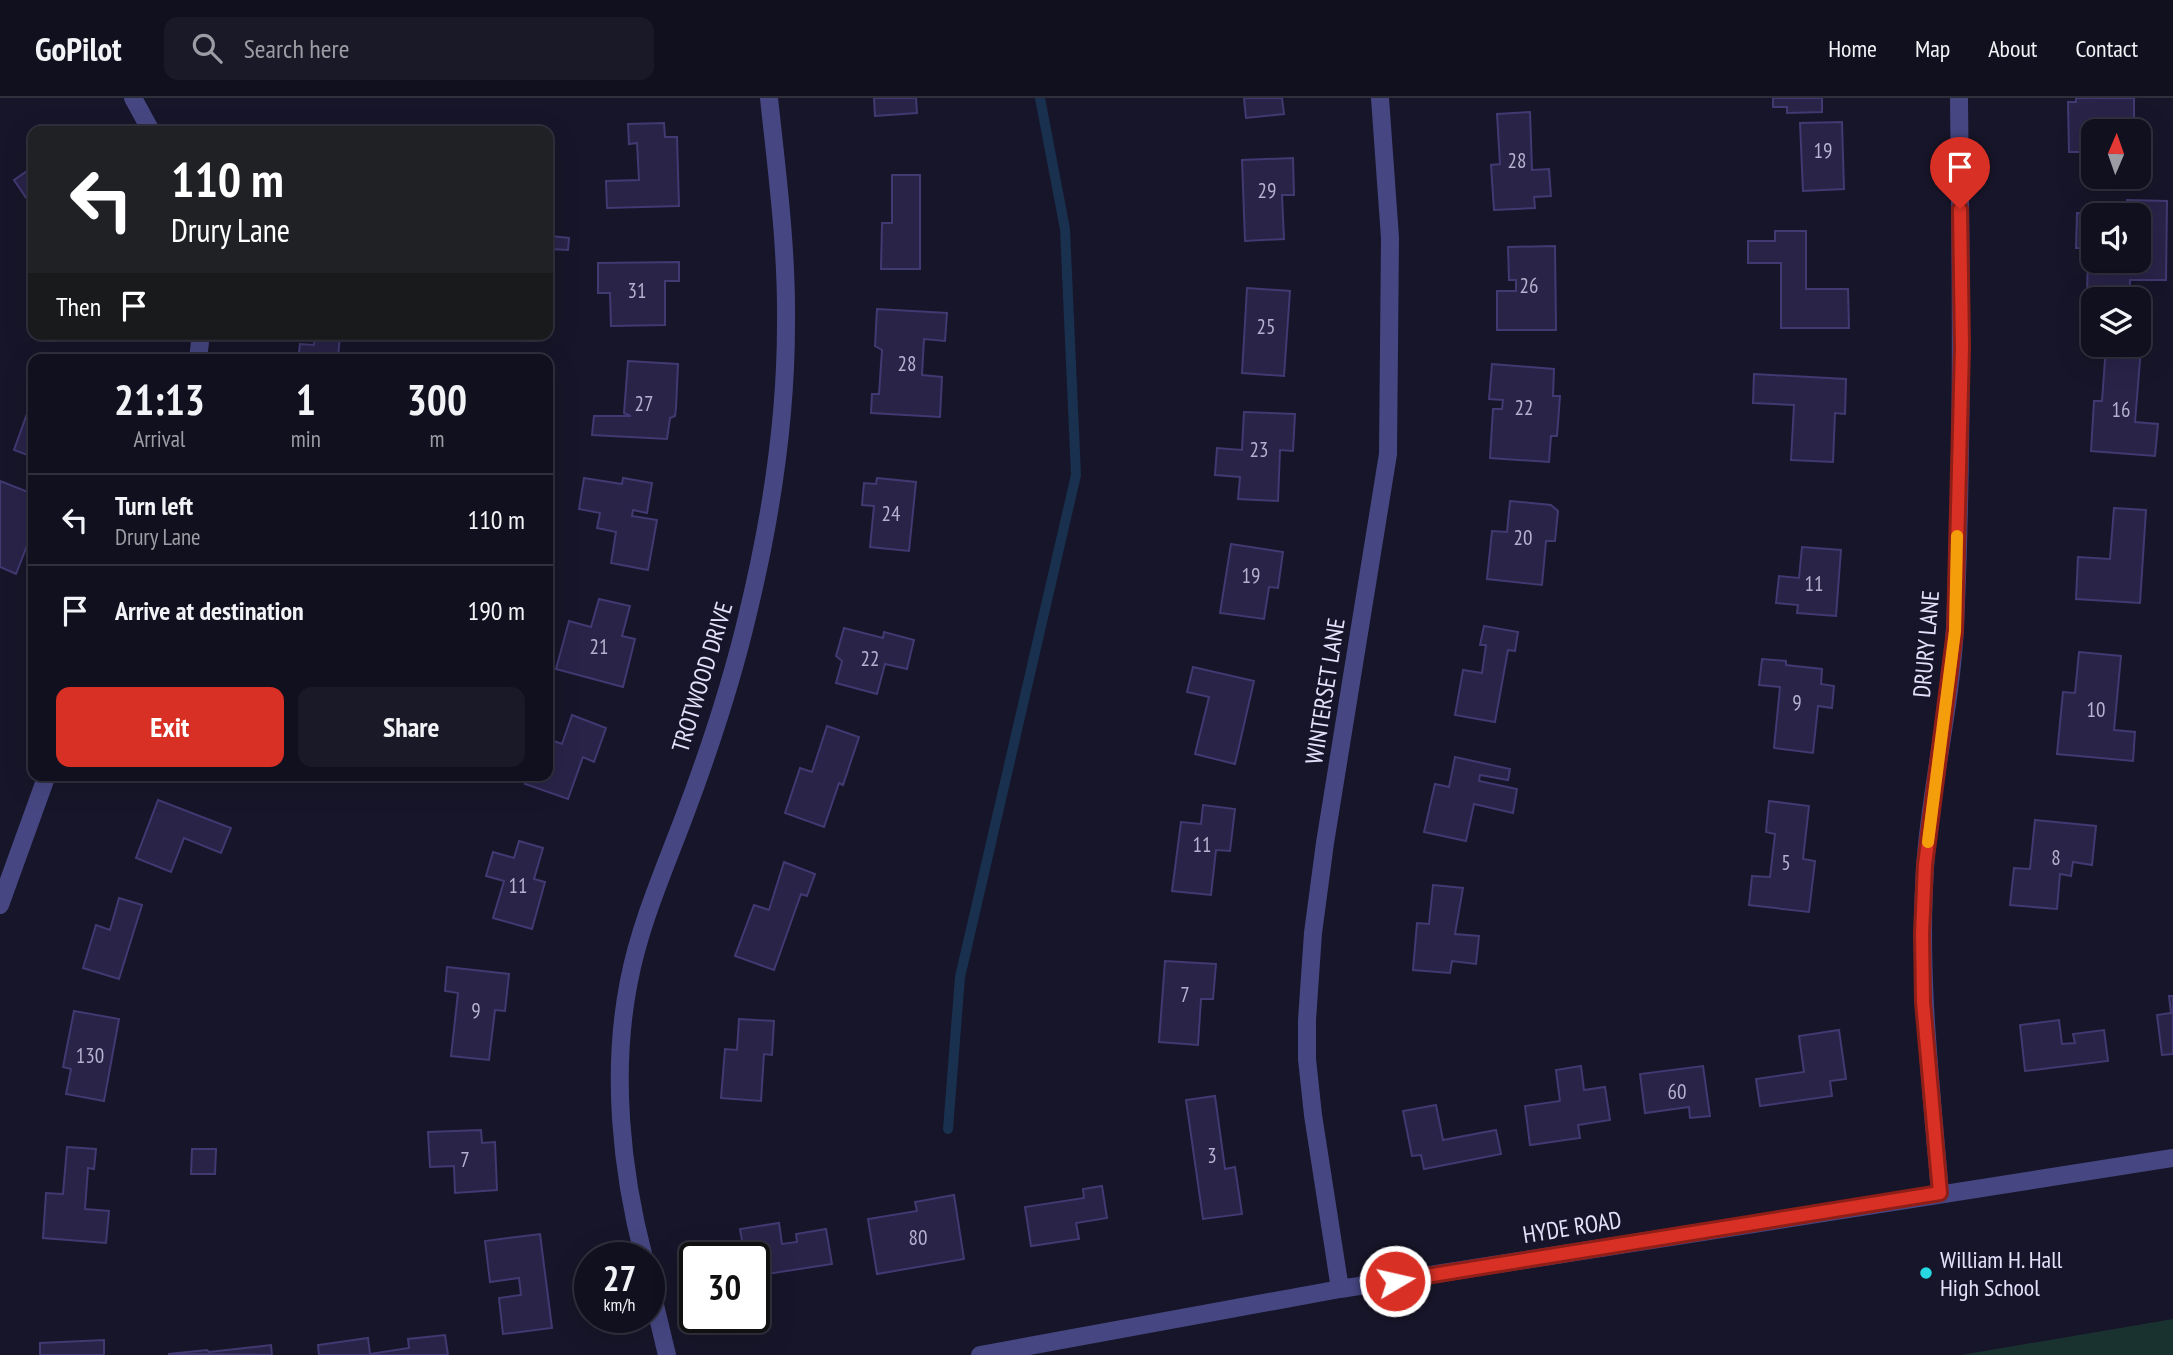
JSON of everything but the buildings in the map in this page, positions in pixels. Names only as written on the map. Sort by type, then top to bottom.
[{"type":"street","points":[[133,98],[147,126]]},
{"type":"street","name":"TROTWOOD DRIVE","points":[[641,1242],[628,1178],[622,1126],[621,1074],[629,980],[647,916],[686,812],[735,662],[756,576],[781,432],[786,344],[785,276],[769,98]]},
{"type":"street","name":"WINTERSET LANE","points":[[1340,1289],[1313,1115],[1307,1059],[1307,1020],[1313,933],[1325,843],[1388,454],[1390,238],[1380,98]]},
{"type":"street","name":"DRURY LANE","points":[[1940,1193],[1923,1002],[1922,933],[1925,865],[1955,631],[1962,347],[1959,98]]},
{"type":"street","points":[[0,905],[45,781]]},
{"type":"street","name":"HYDE ROAD","points":[[980,1355],[1340,1289],[2173,1158]]},
{"type":"street","points":[[662,1333],[667,1355]]},
{"type":"green space","points":[[2173,1319],[2173,1355],[1961,1355]]},
{"type":"waterway","points":[[948,1129],[960,977],[1076,475],[1065,229],[1040,98]]},
{"type":"slow traffic","points":[[1928,842],[1955,631],[1957,536]]},
{"type":"place","name":"William H. Hall High School","points":[[1926,1273]]},
{"type":"route","points":[[1395,1281],[1940,1193],[1928,1075],[1922,933],[1925,865],[1955,631],[1962,347],[1960,209]]}]
